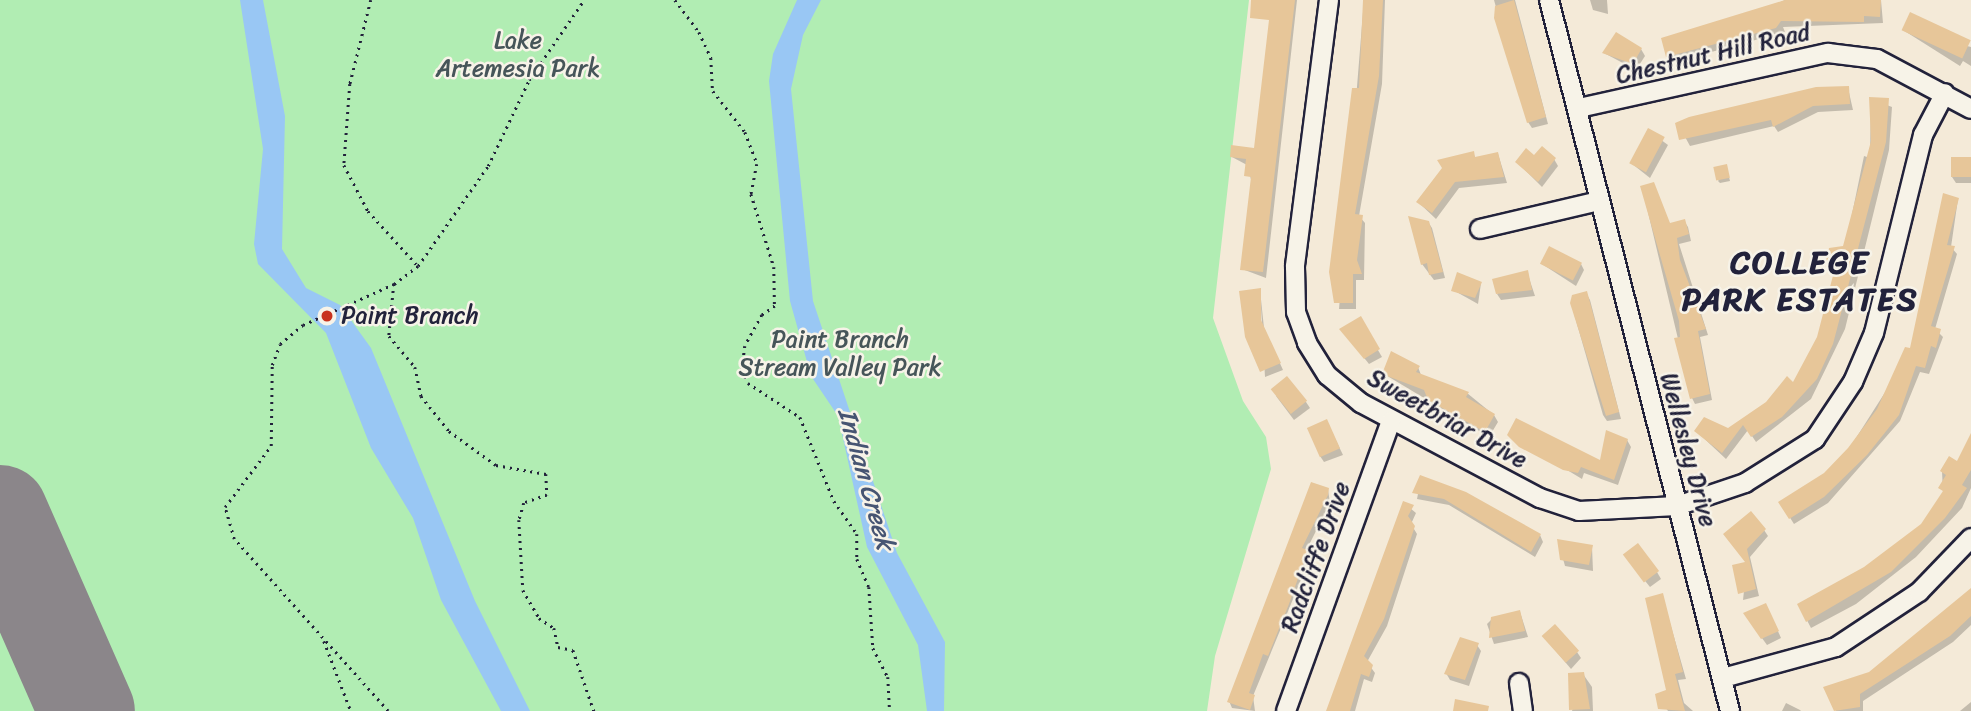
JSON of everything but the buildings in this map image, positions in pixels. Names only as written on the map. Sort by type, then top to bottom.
[{"type":"street","name":"Sweetbriar Drive","points":[[1329,0],[1294,267],[1296,312],[1327,375],[1391,421],[1558,506],[1596,512],[1677,506],[1769,470],[1815,439],[1834,414],[1874,333],[1923,135],[1945,93]]},
{"type":"street","name":"Wellesley Drive","points":[[1549,0],[1579,108],[1599,201],[1730,711]]},
{"type":"street","name":"Chestnut Hill Road","points":[[1579,108],[1828,53],[1877,59],[1971,109]]},
{"type":"street","points":[[1480,229],[1599,201]]},
{"type":"street","name":"Radcliffe Drive","points":[[1286,711],[1391,421]]},
{"type":"street","points":[[1723,678],[1836,647],[1919,592],[1971,538]]},
{"type":"street","points":[[1519,682],[1523,711]]},
{"type":"path","points":[[371,0],[350,84],[344,164],[368,211],[418,266]]},
{"type":"path","points":[[388,711],[234,539],[224,517],[229,498],[267,455],[275,421],[272,365],[281,344],[303,325],[394,284],[418,266],[488,166],[529,80],[584,0]]},
{"type":"path","points":[[675,0],[699,32],[711,58],[713,91],[745,132],[757,164],[751,194],[774,267],[775,306],[762,315],[746,345],[742,370],[748,383],[800,417],[834,501],[857,534],[857,559],[869,587],[873,648],[888,677],[890,711]]},
{"type":"path","points":[[394,284],[389,337],[415,367],[421,396],[442,422],[496,465],[546,474],[547,495],[524,503],[519,520],[523,590],[539,618],[554,628],[558,647],[573,650],[594,711]]},
{"type":"path","points":[[324,641],[351,711]]},
{"type":"green space","name":"Paint Branch Stream Valley Park","points":[[0,0],[1249,0],[1213,318],[1243,401],[1266,437],[1271,469],[1215,656],[1207,711],[0,711]]},
{"type":"water","points":[[240,0],[263,0],[285,116],[282,249],[306,288],[340,305],[371,348],[475,601],[530,711],[501,711],[441,600],[413,518],[371,448],[326,333],[258,264],[254,244],[263,149]]},
{"type":"water","name":"Indian Creek","points":[[797,0],[821,0],[803,35],[791,89],[813,301],[897,553],[945,642],[944,711],[927,711],[918,645],[867,547],[838,416],[811,376],[790,301],[769,81],[773,54]]},
{"type":"taxiway","points":[[0,538],[16,549]]},
{"type":"runway","points":[[0,513],[87,711]]},
{"type":"place","name":"Paint Branch","points":[[327,316]]},
{"type":"district","name":"COLLEGE PARK ESTATES","points":[[1800,282]]},
{"type":"park label","name":"Lake Artemesia Park","points":[[518,55]]}]
